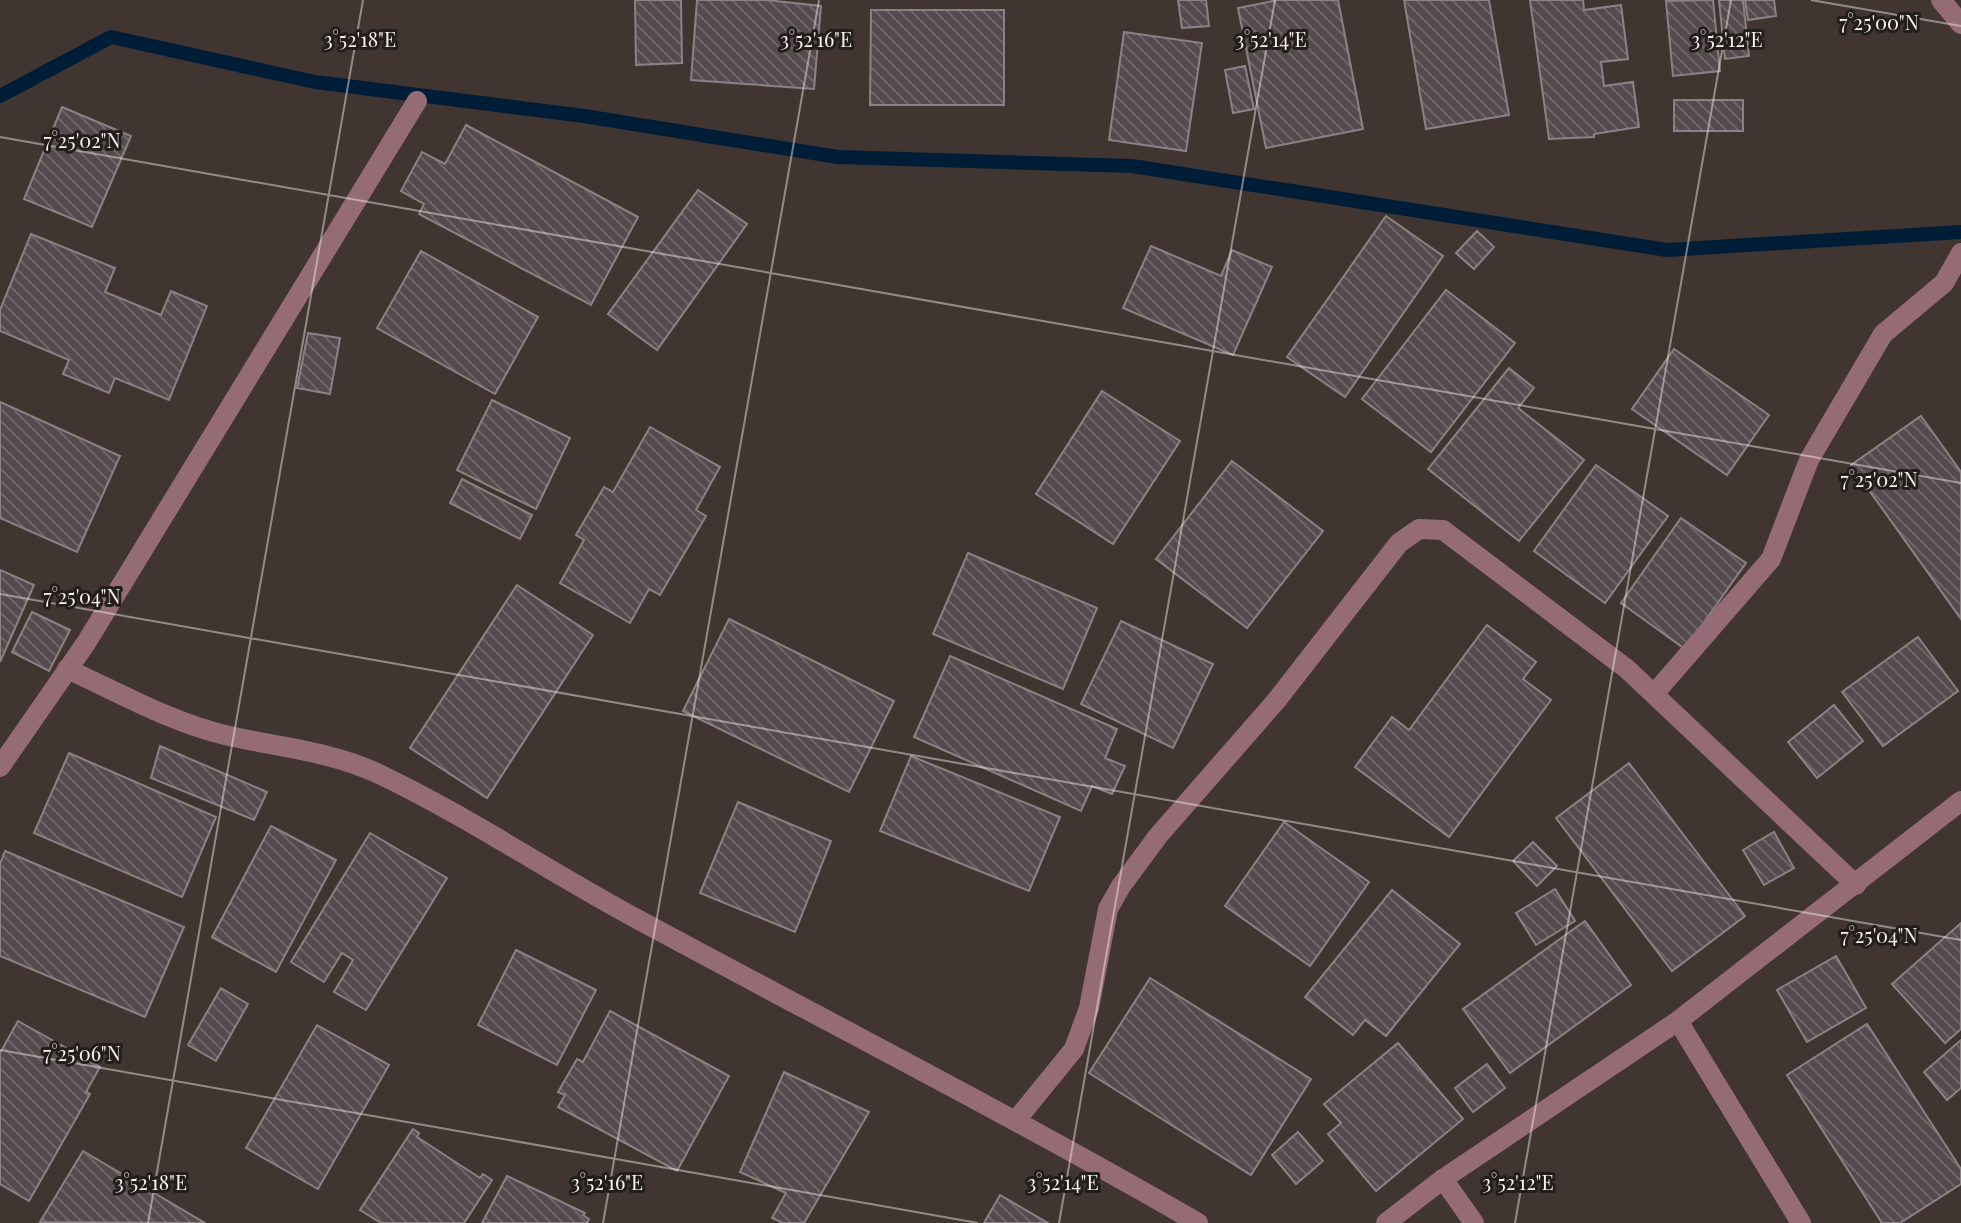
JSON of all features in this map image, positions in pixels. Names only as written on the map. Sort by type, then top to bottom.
[{"type":"street","points":[[1941,0],[1961,24]]},
{"type":"street","points":[[0,767],[67,669],[417,101]]},
{"type":"street","points":[[1654,694],[1771,559],[1809,460],[1883,334],[1944,283],[1961,253]]},
{"type":"street","points":[[1017,1119],[1074,1049],[1089,1008],[1108,909],[1121,886],[1158,836],[1276,701],[1399,543],[1419,529],[1443,530],[1627,669],[1856,885]]},
{"type":"street","points":[[67,669],[183,722],[224,735],[309,750],[375,772],[479,824],[647,924],[1017,1119],[1198,1223]]},
{"type":"street","points":[[1386,1223],[1443,1179],[1678,1021],[1961,801]]},
{"type":"street","points":[[1678,1021],[1801,1223]]},
{"type":"street","points":[[1443,1179],[1474,1223]]},
{"type":"building","points":[[635,0],[681,0],[682,63],[636,65]]},
{"type":"building","points":[[697,0],[766,0],[821,6],[814,89],[691,80]]},
{"type":"building","points":[[1178,0],[1206,0],[1209,26],[1182,28]]},
{"type":"building","points":[[1278,0],[1338,0],[1363,129],[1266,148],[1238,8]]},
{"type":"building","points":[[1404,0],[1489,0],[1509,115],[1426,129]]},
{"type":"building","points":[[1530,0],[1583,0],[1584,10],[1621,5],[1628,59],[1601,62],[1604,86],[1633,82],[1639,127],[1594,134],[1594,137],[1549,139]]},
{"type":"building","points":[[1713,0],[1720,71],[1673,76],[1666,1]]},
{"type":"building","points":[[1719,0],[1743,0],[1749,56],[1725,59]]},
{"type":"building","points":[[1745,0],[1774,0],[1776,16],[1748,20]]},
{"type":"building","points":[[871,10],[1004,10],[1004,105],[870,105]]},
{"type":"building","points":[[1124,32],[1202,43],[1186,151],[1109,140]]},
{"type":"building","points":[[1245,66],[1254,109],[1233,113],[1225,70]]},
{"type":"building","points":[[1674,100],[1743,100],[1743,131],[1674,131]]},
{"type":"building","points":[[62,107],[131,136],[92,227],[24,199]]},
{"type":"building","points":[[466,125],[638,217],[591,305],[419,214],[424,204],[401,191],[422,152],[445,164]]},
{"type":"building","points":[[698,190],[747,224],[657,350],[608,314]]},
{"type":"building","points":[[1386,216],[1443,256],[1345,397],[1287,357]]},
{"type":"building","points":[[1477,231],[1494,247],[1474,269],[1456,253]]},
{"type":"building","points":[[31,234],[115,268],[105,292],[161,315],[171,291],[207,306],[169,400],[115,378],[109,393],[63,374],[69,360],[0,331],[0,310]]},
{"type":"building","points":[[1151,246],[1221,276],[1232,250],[1272,267],[1233,355],[1123,308]]},
{"type":"building","points":[[421,251],[538,317],[495,394],[377,328]]},
{"type":"building","points":[[1446,290],[1515,343],[1431,452],[1362,399]]},
{"type":"building","points":[[308,333],[340,338],[330,394],[297,388]]},
{"type":"building","points":[[1674,349],[1769,415],[1727,475],[1632,409]]},
{"type":"building","points":[[1509,368],[1534,388],[1518,408],[1584,460],[1519,541],[1428,469]]},
{"type":"building","points":[[1102,391],[1180,441],[1113,544],[1036,494]]},
{"type":"building","points":[[492,400],[570,438],[536,509],[457,470]]},
{"type":"building","points":[[0,402],[120,456],[77,552],[0,518]]},
{"type":"building","points":[[1921,416],[1961,472],[1961,619],[1851,465]]},
{"type":"building","points":[[650,427],[720,467],[696,510],[706,516],[660,595],[649,589],[630,623],[560,583],[584,540],[576,535],[604,487],[613,492]]},
{"type":"building","points":[[1232,461],[1323,531],[1247,628],[1156,559]]},
{"type":"building","points":[[1596,465],[1668,516],[1605,603],[1534,551]]},
{"type":"building","points":[[462,479],[532,515],[520,539],[450,503]]},
{"type":"building","points":[[1681,518],[1746,563],[1685,649],[1621,603]]},
{"type":"building","points":[[968,553],[1097,608],[1063,689],[933,634]]},
{"type":"building","points":[[0,570],[34,585],[0,662]]},
{"type":"building","points":[[517,585],[593,635],[487,798],[410,748]]},
{"type":"building","points":[[32,612],[70,630],[49,671],[12,652]]},
{"type":"building","points":[[729,619],[894,701],[849,792],[683,711]]},
{"type":"building","points":[[1121,621],[1213,664],[1173,748],[1081,704]]},
{"type":"building","points":[[1487,625],[1536,662],[1523,679],[1551,700],[1449,837],[1355,767],[1392,717],[1409,730]]},
{"type":"building","points":[[1918,637],[1958,691],[1883,746],[1842,692]]},
{"type":"building","points":[[950,656],[1117,729],[1105,758],[1125,766],[1112,794],[1092,786],[1081,811],[914,737]]},
{"type":"building","points":[[1834,705],[1863,741],[1817,778],[1788,742]]},
{"type":"building","points":[[160,746],[267,792],[254,820],[151,778]]},
{"type":"building","points":[[69,753],[216,817],[182,897],[34,833]]},
{"type":"building","points":[[911,756],[1060,817],[1029,891],[880,831]]},
{"type":"building","points":[[1629,763],[1745,916],[1672,971],[1556,818]]},
{"type":"building","points":[[738,802],[831,841],[795,932],[700,893]]},
{"type":"building","points":[[1284,822],[1369,882],[1310,966],[1225,906]]},
{"type":"building","points":[[271,826],[336,860],[276,972],[212,937]]},
{"type":"building","points":[[1774,832],[1794,868],[1764,885],[1743,850]]},
{"type":"building","points":[[370,833],[447,878],[366,1010],[334,992],[353,960],[342,953],[324,982],[291,962]]},
{"type":"building","points":[[1533,842],[1557,866],[1537,886],[1513,861]]},
{"type":"building","points":[[5,851],[184,927],[145,1017],[0,956],[0,864]]},
{"type":"building","points":[[1555,889],[1575,921],[1536,945],[1516,913]]},
{"type":"building","points":[[1392,890],[1460,944],[1386,1036],[1365,1020],[1353,1035],[1305,997]]},
{"type":"building","points":[[1585,921],[1631,985],[1510,1073],[1463,1009]]},
{"type":"building","points":[[1961,923],[1961,1029],[1945,1043],[1892,984]]},
{"type":"building","points":[[516,950],[596,990],[557,1065],[478,1025]]},
{"type":"building","points":[[1836,956],[1866,1008],[1807,1042],[1777,990]]},
{"type":"building","points":[[1150,978],[1311,1079],[1251,1175],[1089,1073]]},
{"type":"building","points":[[221,988],[248,1004],[216,1061],[188,1045]]},
{"type":"building","points":[[610,1011],[729,1076],[677,1171],[558,1107],[565,1095],[558,1092],[577,1059],[583,1062]]},
{"type":"building","points":[[18,1021],[100,1067],[86,1092],[90,1094],[29,1201],[0,1184],[0,1053]]},
{"type":"building","points":[[1867,1024],[1961,1169],[1961,1184],[1900,1223],[1882,1223],[1787,1075]]},
{"type":"building","points":[[317,1025],[389,1065],[318,1189],[246,1148]]},
{"type":"building","points":[[1961,1040],[1961,1088],[1947,1100],[1924,1072]]},
{"type":"building","points":[[1398,1043],[1463,1119],[1376,1191],[1328,1134],[1341,1123],[1324,1104]]},
{"type":"building","points":[[1487,1064],[1505,1088],[1473,1112],[1455,1088]]},
{"type":"building","points":[[784,1072],[869,1112],[804,1223],[783,1223],[772,1218],[786,1193],[740,1172]]},
{"type":"building","points":[[413,1129],[419,1133],[417,1137],[480,1178],[483,1174],[492,1180],[464,1223],[381,1223],[360,1210]]},
{"type":"building","points":[[1298,1132],[1323,1161],[1296,1184],[1272,1155]]},
{"type":"building","points":[[83,1151],[205,1223],[40,1222]]},
{"type":"building","points":[[507,1176],[585,1213],[583,1215],[589,1219],[587,1223],[482,1223]]},
{"type":"building","points":[[1000,1195],[1048,1223],[984,1223]]},
{"type":"waterway","points":[[0,96],[111,37],[315,82],[584,116],[838,157],[1132,166],[1667,250],[1961,232]]}]
